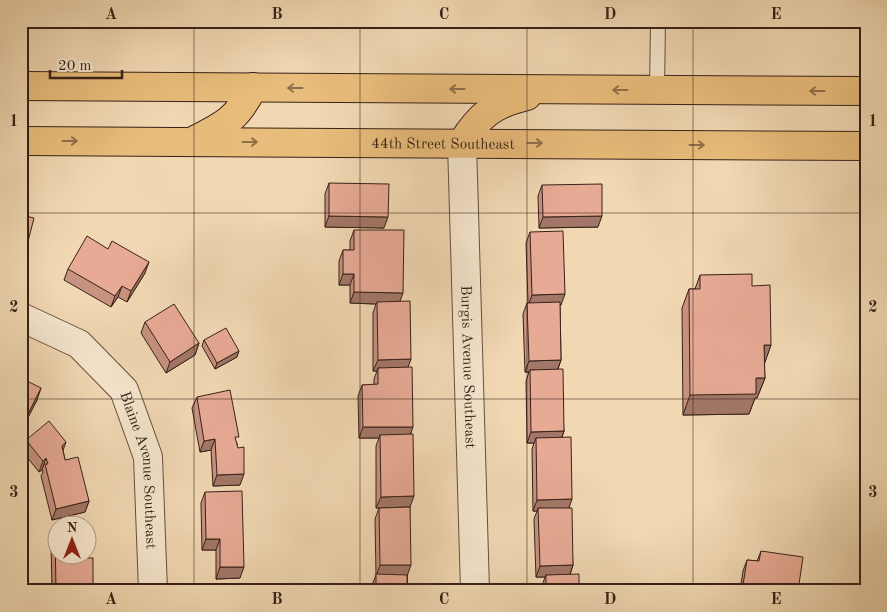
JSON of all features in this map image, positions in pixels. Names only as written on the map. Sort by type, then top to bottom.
[{"type":"main road","points":[[21,86],[866,91]]},
{"type":"main road","points":[[191,141],[222,126],[236,116],[253,88]]},
{"type":"main road","points":[[462,143],[472,126],[489,110],[505,101],[552,89]]},
{"type":"main road","name":"44th Street Southeast","points":[[21,140],[866,146]]},
{"type":"street","name":"Burgis Avenue Southeast","points":[[462,143],[475,591]]},
{"type":"street","name":"Blaine Avenue Southeast","points":[[21,317],[79,344],[124,390],[148,457],[153,591]]},
{"type":"lane","points":[[657,90],[658,21]]},
{"type":"building","points":[[329,183],[389,184],[388,217],[329,216]]},
{"type":"building","points":[[602,184],[602,216],[543,217],[542,185]]},
{"type":"building","points":[[21,215],[34,218],[25,253],[21,252]]},
{"type":"building","points":[[354,230],[404,230],[403,293],[354,292],[354,274],[343,274],[343,250],[354,250]]},
{"type":"building","points":[[563,231],[565,294],[532,295],[530,232]]},
{"type":"building","points":[[87,236],[108,249],[112,241],[149,262],[131,291],[122,286],[115,296],[68,269]]},
{"type":"building","points":[[752,274],[752,286],[770,285],[771,345],[764,345],[765,378],[756,378],[756,394],[690,395],[689,289],[700,289],[700,275]]},
{"type":"building","points":[[410,301],[411,359],[378,360],[377,302]]},
{"type":"building","points":[[560,302],[561,360],[529,361],[527,303]]},
{"type":"building","points":[[174,304],[199,343],[170,362],[145,322]]},
{"type":"building","points":[[226,328],[239,351],[217,363],[204,340]]},
{"type":"building","points":[[412,367],[413,427],[363,427],[362,385],[378,384],[378,368]]},
{"type":"building","points":[[563,369],[564,431],[531,432],[530,370]]},
{"type":"building","points":[[21,378],[41,388],[27,416],[21,413]]},
{"type":"building","points":[[230,390],[239,437],[235,437],[238,448],[244,447],[244,474],[217,475],[215,439],[204,441],[197,397]]},
{"type":"building","points":[[49,421],[66,442],[62,446],[65,460],[78,457],[89,501],[56,509],[45,464],[48,464],[46,458],[43,461],[26,440]]},
{"type":"building","points":[[413,434],[414,496],[381,497],[380,435]]},
{"type":"building","points":[[571,437],[572,499],[537,500],[536,438]]},
{"type":"building","points":[[242,491],[244,567],[220,567],[220,539],[206,539],[205,492]]},
{"type":"building","points":[[410,507],[411,565],[380,565],[379,508]]},
{"type":"building","points":[[538,508],[572,508],[573,565],[540,566]]},
{"type":"building","points":[[761,551],[803,557],[798,591],[742,591],[747,560],[759,561]]},
{"type":"building","points":[[56,564],[93,564],[93,591],[56,591]]},
{"type":"building","points":[[376,574],[407,575],[407,591],[376,591]]},
{"type":"building","points":[[579,574],[579,591],[546,591],[546,575]]},
{"type":"building","points":[[243,585],[243,591],[209,591],[209,586]]}]
